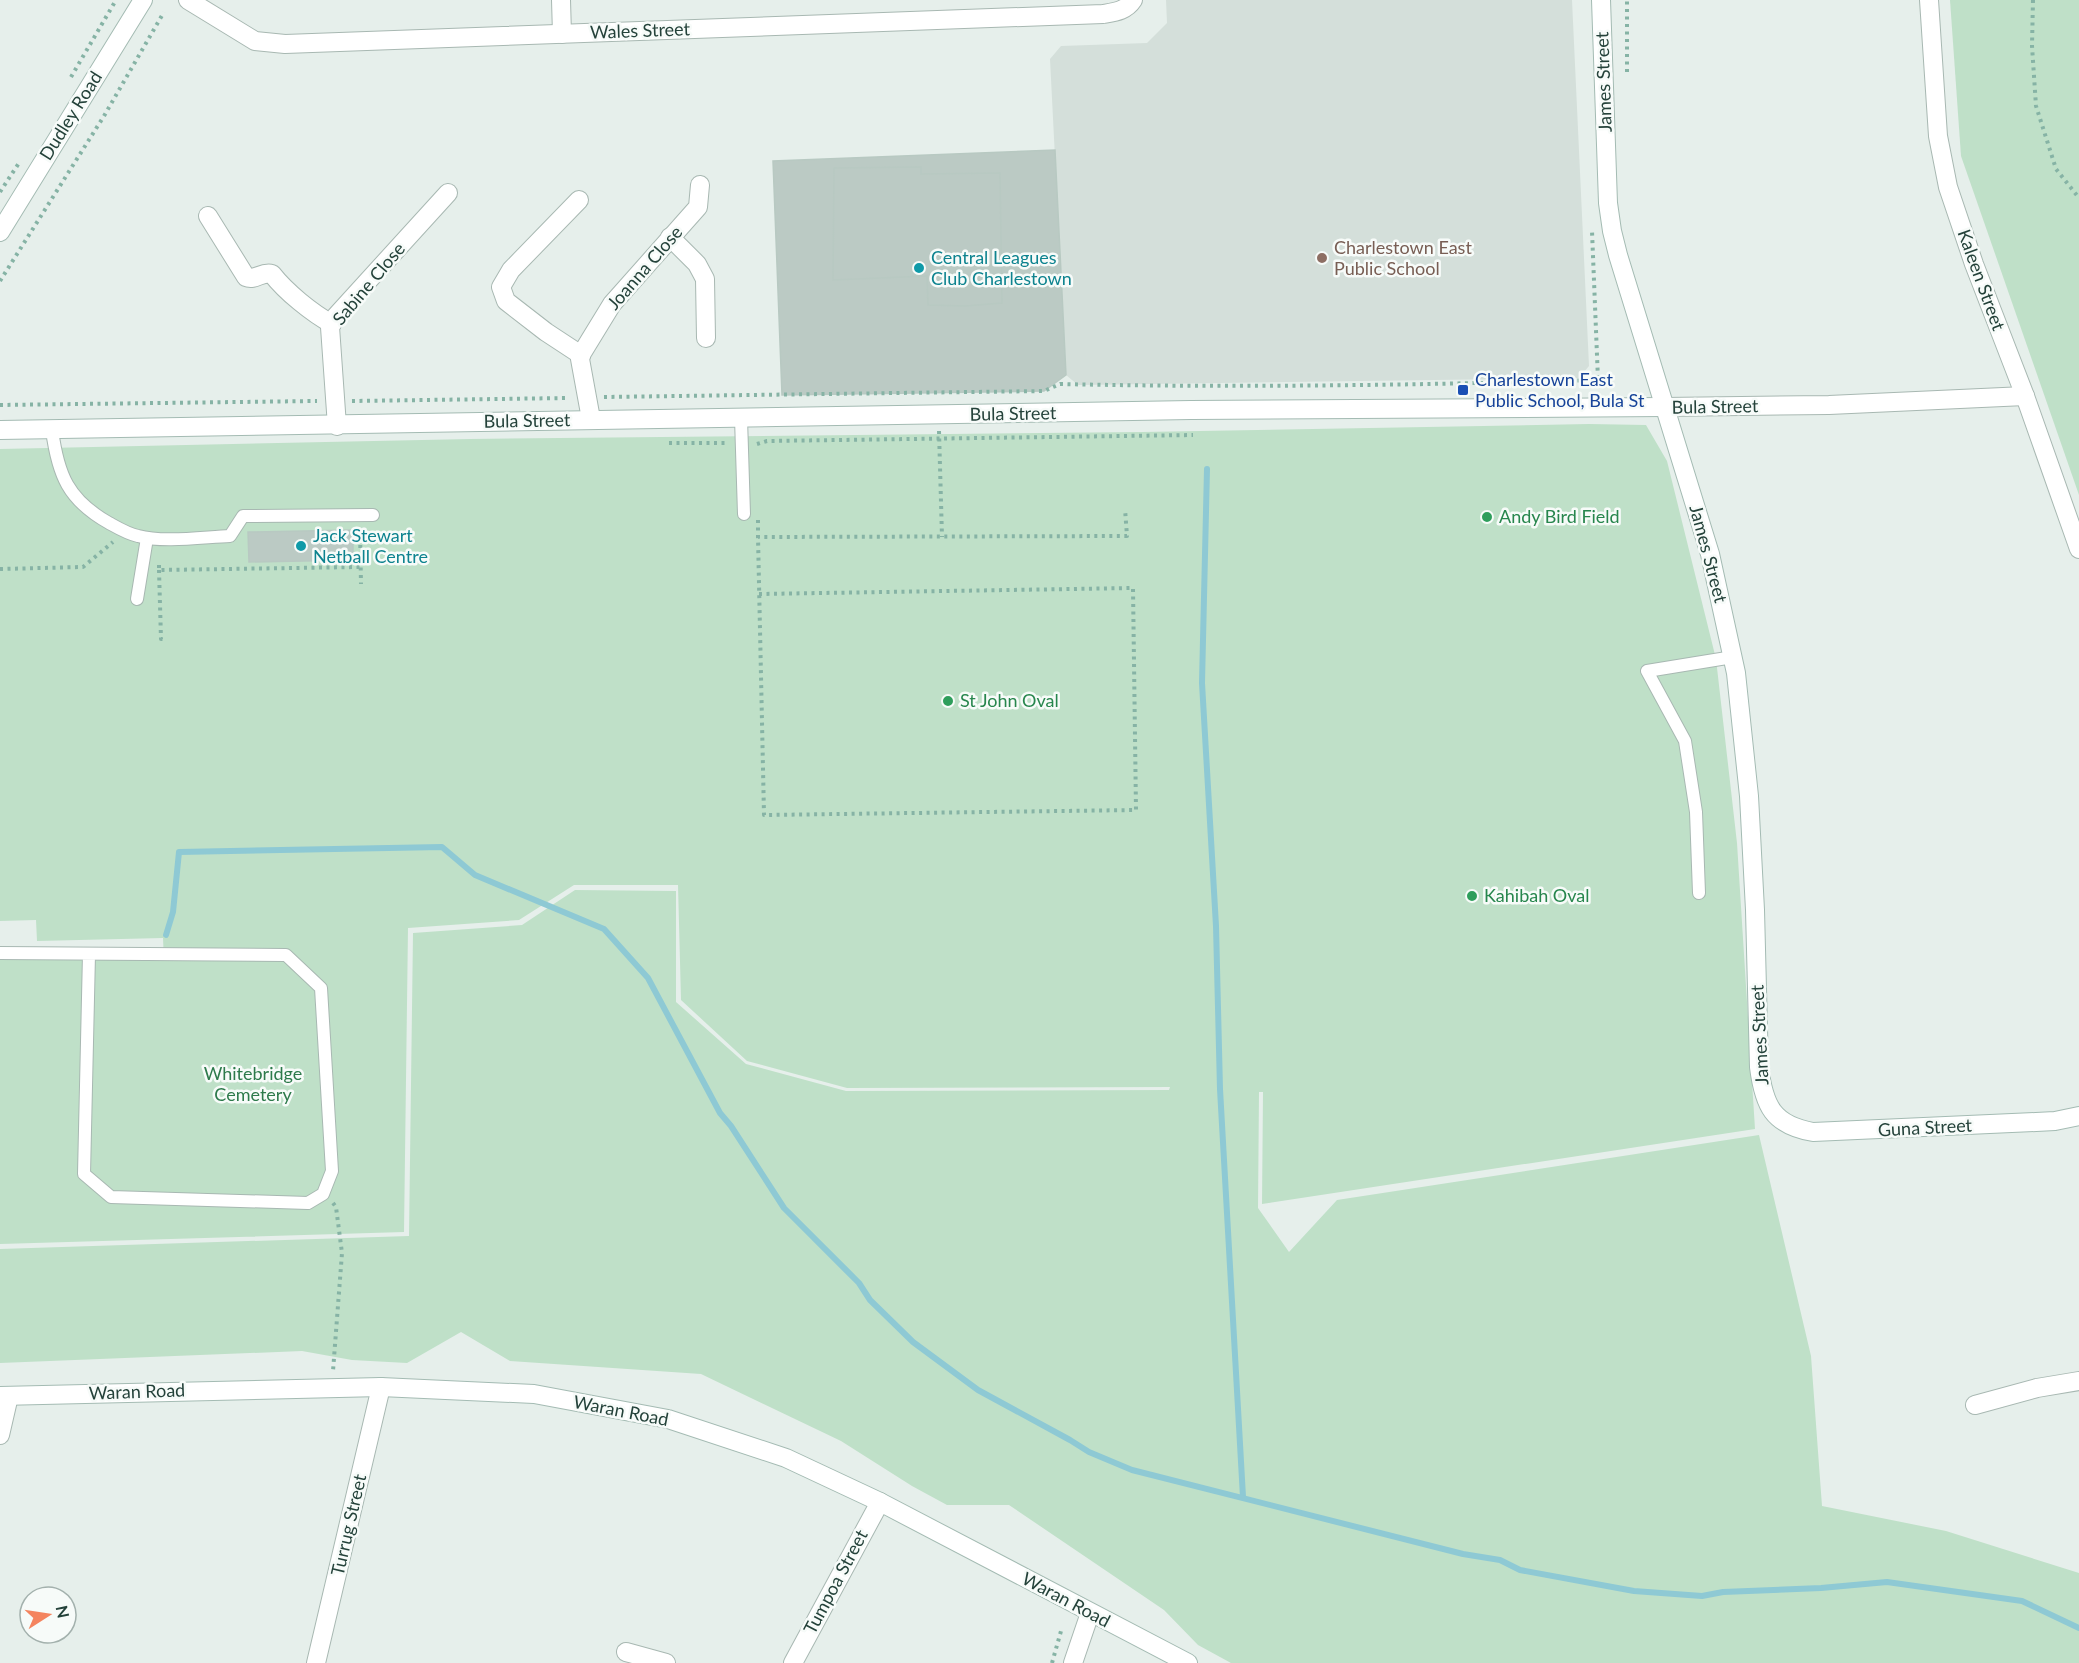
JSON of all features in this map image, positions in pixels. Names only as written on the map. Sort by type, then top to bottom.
[{"type":"street","name":"Dudley Road","points":[[0,232],[143,0]]},
{"type":"street","name":"Wales Street","points":[[188,0],[255,41],[285,44],[1103,14],[1119,12],[1130,5],[1133,0]]},
{"type":"street","points":[[561,0],[562,34]]},
{"type":"street","name":"James Street","points":[[1601,0],[1608,203],[1612,231],[1710,554],[1733,657],[1749,796],[1759,1067],[1762,1092],[1774,1114]]},
{"type":"street","name":"Kaleen Street","points":[[1929,0],[1938,136],[1948,187],[2079,549]]},
{"type":"street","name":"Joanna Close","points":[[581,356],[612,304],[698,207],[700,185]]},
{"type":"street","name":"Sabine Close","points":[[337,426],[330,327],[336,316],[447,193]]},
{"type":"street","points":[[579,200],[511,270],[501,287],[506,301],[581,356],[591,419]]},
{"type":"street","points":[[208,216],[246,277],[253,279],[265,273],[273,274],[280,284],[317,315],[332,324]]},
{"type":"street","points":[[670,237],[697,264],[705,279],[706,338]]},
{"type":"street","name":"Bula Street","points":[[0,430],[1202,410],[1829,405],[2025,396]]},
{"type":"street","name":"Guna Street","points":[[1774,1114],[1797,1129],[1831,1132],[2055,1121],[2079,1116]]},
{"type":"street","points":[[1975,1405],[2037,1388],[2079,1381]]},
{"type":"street","name":"Waran Road","points":[[5,1396],[381,1387],[534,1394],[668,1419],[786,1458],[879,1502],[1188,1663]]},
{"type":"street","name":"Turrug Street","points":[[316,1663],[381,1387]]},
{"type":"street","points":[[0,1435],[5,1396]]},
{"type":"street","name":"Tumpoa Street","points":[[792,1663],[879,1502]]},
{"type":"street","points":[[1073,1663],[1090,1613]]},
{"type":"street","points":[[626,1653],[666,1663]]},
{"type":"lane","points":[[741,418],[744,514]]},
{"type":"lane","points":[[52,430],[60,471],[73,496],[87,511],[137,536],[147,538],[230,536],[243,516],[374,514]]},
{"type":"lane","points":[[137,598],[147,538]]},
{"type":"lane","points":[[1699,893],[1696,812],[1685,741],[1647,671],[1733,657]]},
{"type":"lane","points":[[0,953],[286,955],[321,988],[332,1171],[323,1194],[308,1203],[111,1197],[84,1174],[89,954]]},
{"type":"path","points":[[69,81],[116,0]]},
{"type":"path","points":[[1627,0],[1627,72]]},
{"type":"path","points":[[2033,0],[2032,46],[2036,106],[2056,169],[2079,198]]},
{"type":"path","points":[[0,281],[104,116],[164,12]]},
{"type":"path","points":[[0,192],[24,155]]},
{"type":"path","points":[[0,405],[1044,391],[1060,384],[1304,387],[1423,382],[1598,380]]},
{"type":"path","points":[[939,415],[942,537]]},
{"type":"path","points":[[757,444],[767,441],[1193,435]]},
{"type":"path","points":[[669,443],[742,444]]},
{"type":"path","points":[[759,594],[1133,588],[1136,810],[764,815],[759,594],[758,537],[1127,536],[1125,509]]},
{"type":"path","points":[[360,514],[361,584]]},
{"type":"path","points":[[0,569],[83,567],[111,543],[123,545]]},
{"type":"path","points":[[159,564],[161,639],[166,639]]},
{"type":"path","points":[[159,570],[360,567]]},
{"type":"path","points":[[323,1194],[336,1207],[342,1253],[332,1387]]},
{"type":"path","points":[[1052,1663],[1061,1631]]},
{"type":"shaded area","name":"Charlestown East Public School","points":[[1166,0],[1572,0],[1589,366],[1579,378],[1078,385],[1066,375],[1050,59],[1061,46],[1147,43],[1167,23]]},
{"type":"green space","points":[[1950,0],[2079,0],[2079,495],[1961,156]]},
{"type":"green space","name":"Whitebridge Cemetery","points":[[1646,425],[1667,461],[1716,659],[1737,843],[1755,1129],[1262,1204],[1263,1092],[1259,1092],[1258,1208],[1289,1252],[1337,1200],[1759,1135],[1811,1356],[1822,1506],[1946,1531],[2079,1573],[2079,1663],[1231,1663],[1198,1645],[1164,1610],[1009,1505],[947,1505],[912,1486],[841,1441],[701,1374],[510,1361],[461,1332],[407,1363],[352,1360],[302,1351],[0,1363],[0,1249],[409,1236],[413,933],[522,925],[575,890],[676,891],[676,1002],[746,1064],[846,1091],[1169,1090],[1170,1087],[847,1088],[747,1061],[681,1000],[678,885],[574,885],[519,920],[408,928],[404,1232],[0,1244],[0,956],[164,961],[163,938],[37,941],[36,920],[0,921],[0,449],[470,439],[1142,432]]},
{"type":"building","name":"Central Leagues Club Charlestown","points":[[1055,150],[1066,375],[1044,391],[782,395],[773,161]]},
{"type":"building","points":[[921,167],[921,174],[1000,173],[1002,303],[965,306],[928,305],[927,276],[833,280],[834,168]]},
{"type":"building","name":"Jack Stewart Netball Centre","points":[[353,530],[353,560],[249,562],[248,532]]},
{"type":"waterway","points":[[1207,469],[1202,683],[1216,926],[1220,1089],[1243,1497]]},
{"type":"waterway","points":[[166,935],[173,912],[179,852],[442,847],[475,875],[604,929],[648,978],[720,1113],[731,1126],[784,1208],[859,1283],[870,1300],[913,1342],[978,1390],[1089,1452],[1132,1470],[1463,1554],[1500,1560],[1520,1570],[1634,1591],[1702,1596],[1723,1592],[1821,1588],[1887,1582],[2022,1601],[2079,1628]]},
{"type":"place","name":"Charlestown East Public School","points":[[1322,258]]},
{"type":"place","name":"Central Leagues Club Charlestown","points":[[919,268]]},
{"type":"place","name":"Charlestown East Public School, Bula St","points":[[1463,390]]},
{"type":"place","name":"Andy Bird Field","points":[[1487,517]]},
{"type":"place","name":"Jack Stewart Netball Centre","points":[[301,546]]},
{"type":"place","name":"St John Oval","points":[[948,701]]},
{"type":"place","name":"Kahibah Oval","points":[[1472,896]]}]
